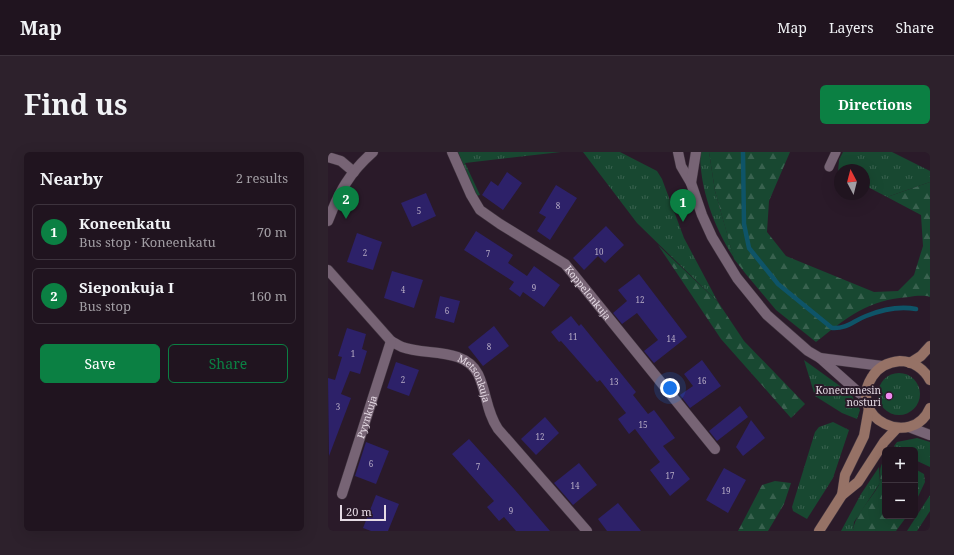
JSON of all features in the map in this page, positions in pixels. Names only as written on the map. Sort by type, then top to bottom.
[{"type":"main road","points":[[910,363],[921,356],[930,346]]},
{"type":"main road","points":[[842,495],[845,475],[864,436],[868,404],[868,383],[874,373],[882,366],[891,363],[910,363],[921,368],[930,380]]},
{"type":"main road","points":[[868,404],[874,416],[884,425],[897,428],[909,427],[927,414],[930,408]]},
{"type":"main road","points":[[819,531],[842,495],[858,482],[884,442],[897,428]]},
{"type":"street","points":[[328,221],[337,195],[354,172],[373,152]]},
{"type":"street","name":"Koppelonkuja","points":[[452,152],[471,195],[480,210],[565,264],[577,276],[715,449]]},
{"type":"street","points":[[678,152],[681,166],[691,183],[712,238],[736,278],[767,315],[808,351],[820,358],[868,404]]},
{"type":"street","points":[[691,183],[696,152]]},
{"type":"street","points":[[328,157],[341,161],[354,172]]},
{"type":"street","name":"Metsonkuja","points":[[328,270],[391,341],[402,347],[457,356],[468,362],[477,373],[490,418],[498,430],[587,531]]},
{"type":"street","name":"Pyynkuja","points":[[342,494],[391,341]]},
{"type":"street","points":[[820,358],[882,366]]},
{"type":"street","points":[[909,427],[930,435]]},
{"type":"lane","points":[[829,167],[836,152]]},
{"type":"green space","points":[[458,152],[561,152],[465,163],[480,195],[476,196]]},
{"type":"green space","points":[[583,152],[620,152],[657,171],[662,179],[684,238],[718,302],[637,223]]},
{"type":"green space","points":[[700,152],[709,152],[715,191],[734,258],[714,221],[705,194],[702,180]]},
{"type":"green space","points":[[709,152],[790,152],[769,201],[767,232],[786,256],[874,292],[898,291],[914,275],[923,246],[921,215],[887,197],[930,182],[930,297],[920,296],[894,299],[870,306],[848,318],[816,342],[776,310],[734,259],[715,191]]},
{"type":"green space","points":[[843,152],[892,152],[930,171],[930,182],[887,197],[870,188],[870,164],[839,164]]},
{"type":"green space","points":[[658,245],[718,302],[744,341],[805,404],[791,418],[721,339]]},
{"type":"green space","points":[[804,360],[851,394],[860,410],[857,419],[842,413],[815,396]]},
{"type":"green space","points":[[899,373],[914,379],[920,394],[914,409],[899,415],[884,409],[878,394],[884,379]]},
{"type":"green space","points":[[833,422],[849,430],[833,478],[807,519],[793,511],[792,507],[815,432],[819,427]]},
{"type":"green space","points":[[917,438],[930,442],[930,467],[918,461],[918,447],[896,447],[894,446],[897,442]]},
{"type":"green space","points":[[882,463],[882,519],[905,519],[896,531],[853,531],[854,524],[860,512],[879,485]]},
{"type":"green space","points":[[879,467],[880,483],[854,522],[853,531],[841,531],[861,494]]},
{"type":"green space","points":[[918,471],[924,474],[925,482],[918,497]]},
{"type":"green space","points":[[775,481],[791,483],[784,504],[768,531],[738,531],[762,485]]},
{"type":"green space","points":[[930,495],[930,511],[917,531],[907,531],[915,519],[918,519],[918,514]]},
{"type":"building","points":[[507,172],[522,183],[503,210],[482,195],[491,181],[498,186]]},
{"type":"building","points":[[556,185],[577,198],[550,240],[537,231],[546,217],[539,213]]},
{"type":"building","points":[[426,193],[436,216],[412,227],[401,203]]},
{"type":"building","points":[[606,226],[624,245],[605,263],[598,256],[584,270],[573,258]]},
{"type":"building","points":[[476,231],[513,255],[508,263],[527,276],[534,266],[560,285],[544,307],[523,292],[520,297],[509,289],[514,282],[464,250]]},
{"type":"building","points":[[357,233],[382,242],[373,270],[347,262]]},
{"type":"building","points":[[392,271],[423,280],[414,308],[384,298]]},
{"type":"building","points":[[639,274],[687,337],[654,363],[644,351],[658,340],[637,313],[622,324],[613,313],[627,301],[618,290]]},
{"type":"building","points":[[440,296],[460,301],[454,323],[435,318]]},
{"type":"building","points":[[571,316],[579,326],[581,324],[636,392],[633,395],[648,414],[654,410],[675,438],[663,446],[690,479],[670,496],[650,470],[660,462],[635,429],[629,434],[618,419],[626,413],[600,380],[597,382],[561,341],[559,342],[551,332]]},
{"type":"building","points":[[494,326],[509,346],[483,366],[468,347]]},
{"type":"building","points":[[347,328],[366,334],[362,349],[367,351],[360,374],[350,371],[341,394],[351,398],[329,456],[328,378],[335,380],[342,357],[338,356]]},
{"type":"building","points":[[702,360],[721,386],[690,408],[680,395],[693,386],[684,374]]},
{"type":"building","points":[[396,362],[419,370],[409,396],[387,388]]},
{"type":"building","points":[[740,406],[748,417],[717,441],[709,431]]},
{"type":"building","points":[[545,417],[559,433],[536,455],[521,439]]},
{"type":"building","points":[[751,420],[765,438],[743,456],[736,447]]},
{"type":"building","points":[[469,439],[550,531],[516,531],[504,517],[499,521],[487,507],[494,501],[452,454]]},
{"type":"building","points":[[366,442],[389,451],[376,484],[355,476]]},
{"type":"building","points":[[579,463],[597,485],[573,505],[554,483]]},
{"type":"building","points":[[724,468],[746,480],[728,513],[706,500]]},
{"type":"building","points":[[376,495],[399,504],[388,531],[371,531],[363,528]]},
{"type":"building","points":[[618,503],[641,531],[607,531],[598,519]]},
{"type":"waterway","points":[[743,152],[744,224],[749,248],[778,284],[832,328],[846,326],[866,316],[884,310],[897,308],[916,309]]},
{"type":"place","name":"Sieponkuja I","points":[[346,219]]},
{"type":"place","name":"Koneenkatu","points":[[683,222]]},
{"type":"place","name":"Konecranesin nosturi","points":[[889,396]]}]
